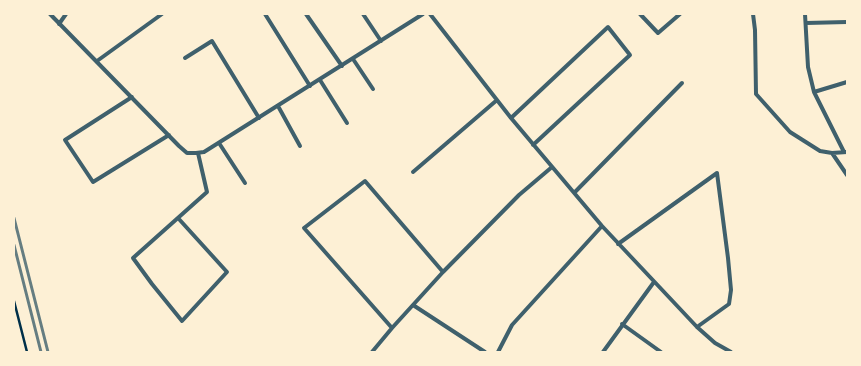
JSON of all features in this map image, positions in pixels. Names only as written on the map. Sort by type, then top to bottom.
[{"type":"street","points":[[50,14],[187,153],[204,152],[424,14]]},
{"type":"street","points":[[59,24],[66,14]]},
{"type":"street","points":[[97,61],[162,14]]},
{"type":"street","points":[[265,14],[310,86]]},
{"type":"street","points":[[306,14],[342,66]]},
{"type":"street","points":[[363,14],[381,41]]},
{"type":"street","points":[[430,14],[533,145],[618,244],[697,327],[715,343],[731,352]]},
{"type":"street","points":[[640,14],[658,33],[680,14]]},
{"type":"street","points":[[753,14],[755,30],[756,94],[790,132],[820,151],[832,153],[846,152],[814,92],[808,67],[805,14]]},
{"type":"street","points":[[806,23],[847,22]]},
{"type":"street","points":[[511,118],[608,27],[630,55],[533,145]]},
{"type":"street","points":[[185,58],[212,41],[259,118]]},
{"type":"street","points":[[353,59],[373,89]]},
{"type":"street","points":[[320,80],[347,123]]},
{"type":"street","points":[[814,92],[847,82]]},
{"type":"street","points":[[574,192],[682,83]]},
{"type":"street","points":[[132,97],[65,140],[93,182],[169,135]]},
{"type":"street","points":[[413,172],[498,100]]},
{"type":"street","points":[[278,106],[300,146]]},
{"type":"street","points":[[219,143],[245,183]]},
{"type":"street","points":[[178,218],[227,272],[182,321],[133,258],[207,192],[198,153]]},
{"type":"street","points":[[832,153],[847,175]]},
{"type":"street","points":[[372,352],[443,272],[520,195],[552,167]]},
{"type":"street","points":[[618,244],[717,173],[728,258],[730,290],[729,304],[697,327]]},
{"type":"street","points":[[392,328],[304,228],[364,181],[443,272]]},
{"type":"street","points":[[498,352],[512,325],[602,226]]},
{"type":"street","points":[[603,352],[654,282]]},
{"type":"street","points":[[413,305],[484,352]]},
{"type":"street","points":[[622,324],[662,352]]},
{"type":"path","points":[[14,301],[27,352]]},
{"type":"railway","points":[[14,218],[48,352]]},
{"type":"railway","points":[[14,245],[41,352]]}]
